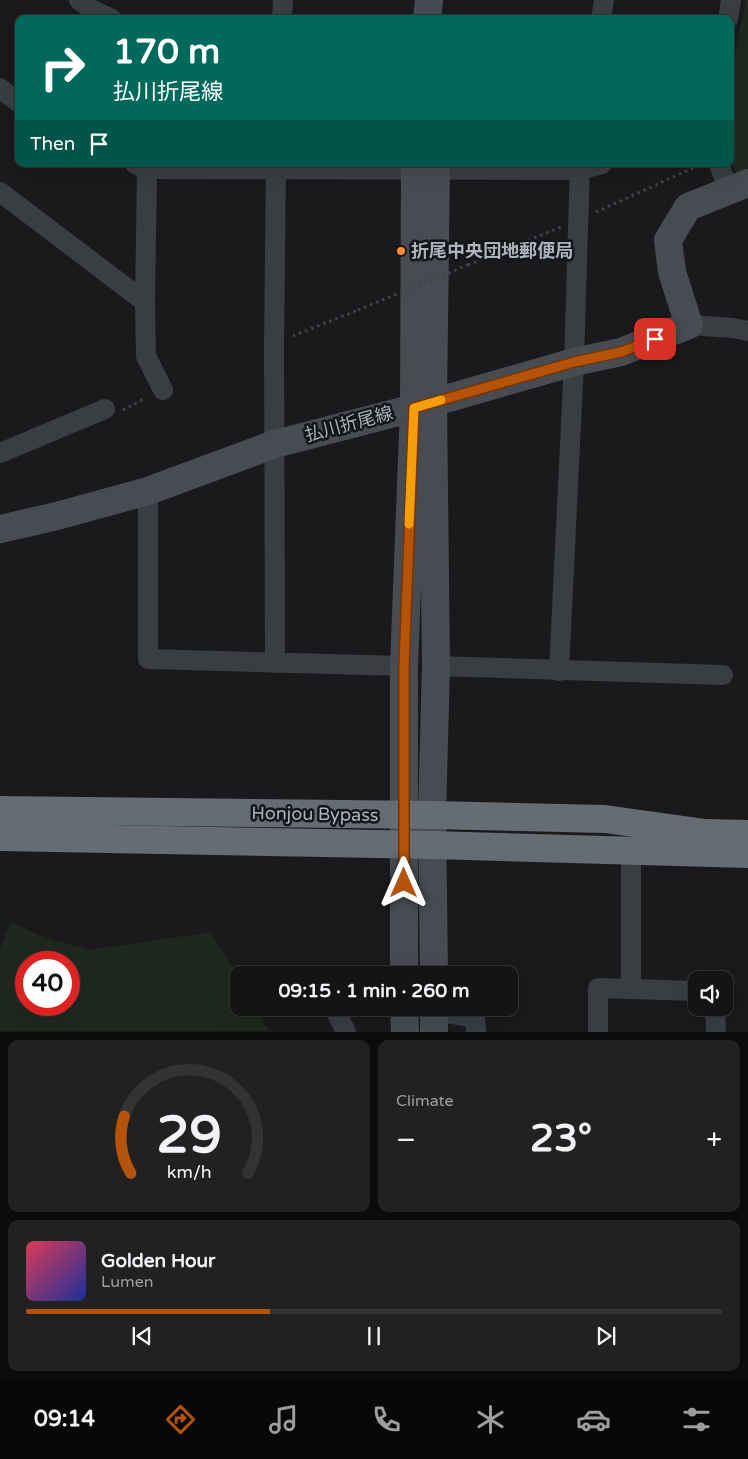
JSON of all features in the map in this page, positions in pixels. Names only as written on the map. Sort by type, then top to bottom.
[{"type":"highway","name":"Honjou Bypass","points":[[0,810],[605,819],[705,833],[748,834]]},
{"type":"highway","name":"Honjou Bypass","points":[[0,837],[748,854]]},
{"type":"street","points":[[79,0],[104,15]]},
{"type":"street","points":[[282,15],[283,0]]},
{"type":"street","points":[[427,15],[429,0]]},
{"type":"street","points":[[444,15],[446,0]]},
{"type":"street","points":[[602,15],[604,0]]},
{"type":"street","points":[[729,15],[731,0]]},
{"type":"street","points":[[0,88],[15,101]]},
{"type":"street","points":[[141,167],[146,356],[162,390]]},
{"type":"street","points":[[275,663],[274,344],[276,167]]},
{"type":"street","points":[[434,966],[432,815],[436,666],[424,405],[426,167],[580,167],[574,362],[559,671]]},
{"type":"street","points":[[722,167],[738,186],[688,207],[668,240],[672,272],[689,325],[748,331]]},
{"type":"street","points":[[0,192],[145,302]]},
{"type":"street","name":"払川折尾線","points":[[0,529],[57,516],[148,490],[275,444],[424,405],[574,362],[621,352],[689,325]]},
{"type":"street","points":[[404,966],[404,666],[424,405]]},
{"type":"street","points":[[0,453],[105,409]]},
{"type":"street","points":[[148,490],[148,659],[404,666]]},
{"type":"street","points":[[436,666],[723,675]]},
{"type":"street","points":[[630,989],[631,850]]},
{"type":"street","points":[[598,1032],[598,988],[688,991]]},
{"type":"street","points":[[338,1016],[346,1032]]},
{"type":"street","points":[[404,1016],[405,1032]]},
{"type":"street","points":[[715,1016],[716,1032]]},
{"type":"street","points":[[434,1017],[475,1018],[476,1032]]},
{"type":"path","points":[[274,344],[468,265]]},
{"type":"path","points":[[105,409],[119,412],[162,390]]},
{"type":"shaded area","points":[[746,0],[748,0],[748,174],[738,177],[733,167],[734,56]]},
{"type":"shaded area","points":[[11,922],[38,935],[89,950],[211,932],[231,966],[230,1016],[260,1016],[269,1031],[0,1031],[0,949]]},
{"type":"slow traffic","points":[[409,524],[414,408],[441,400]]},
{"type":"place","name":"折尾中央団地郵便局","points":[[401,251]]},
{"type":"route","points":[[404,883],[404,666],[414,408],[574,362],[621,352],[655,339]]}]
